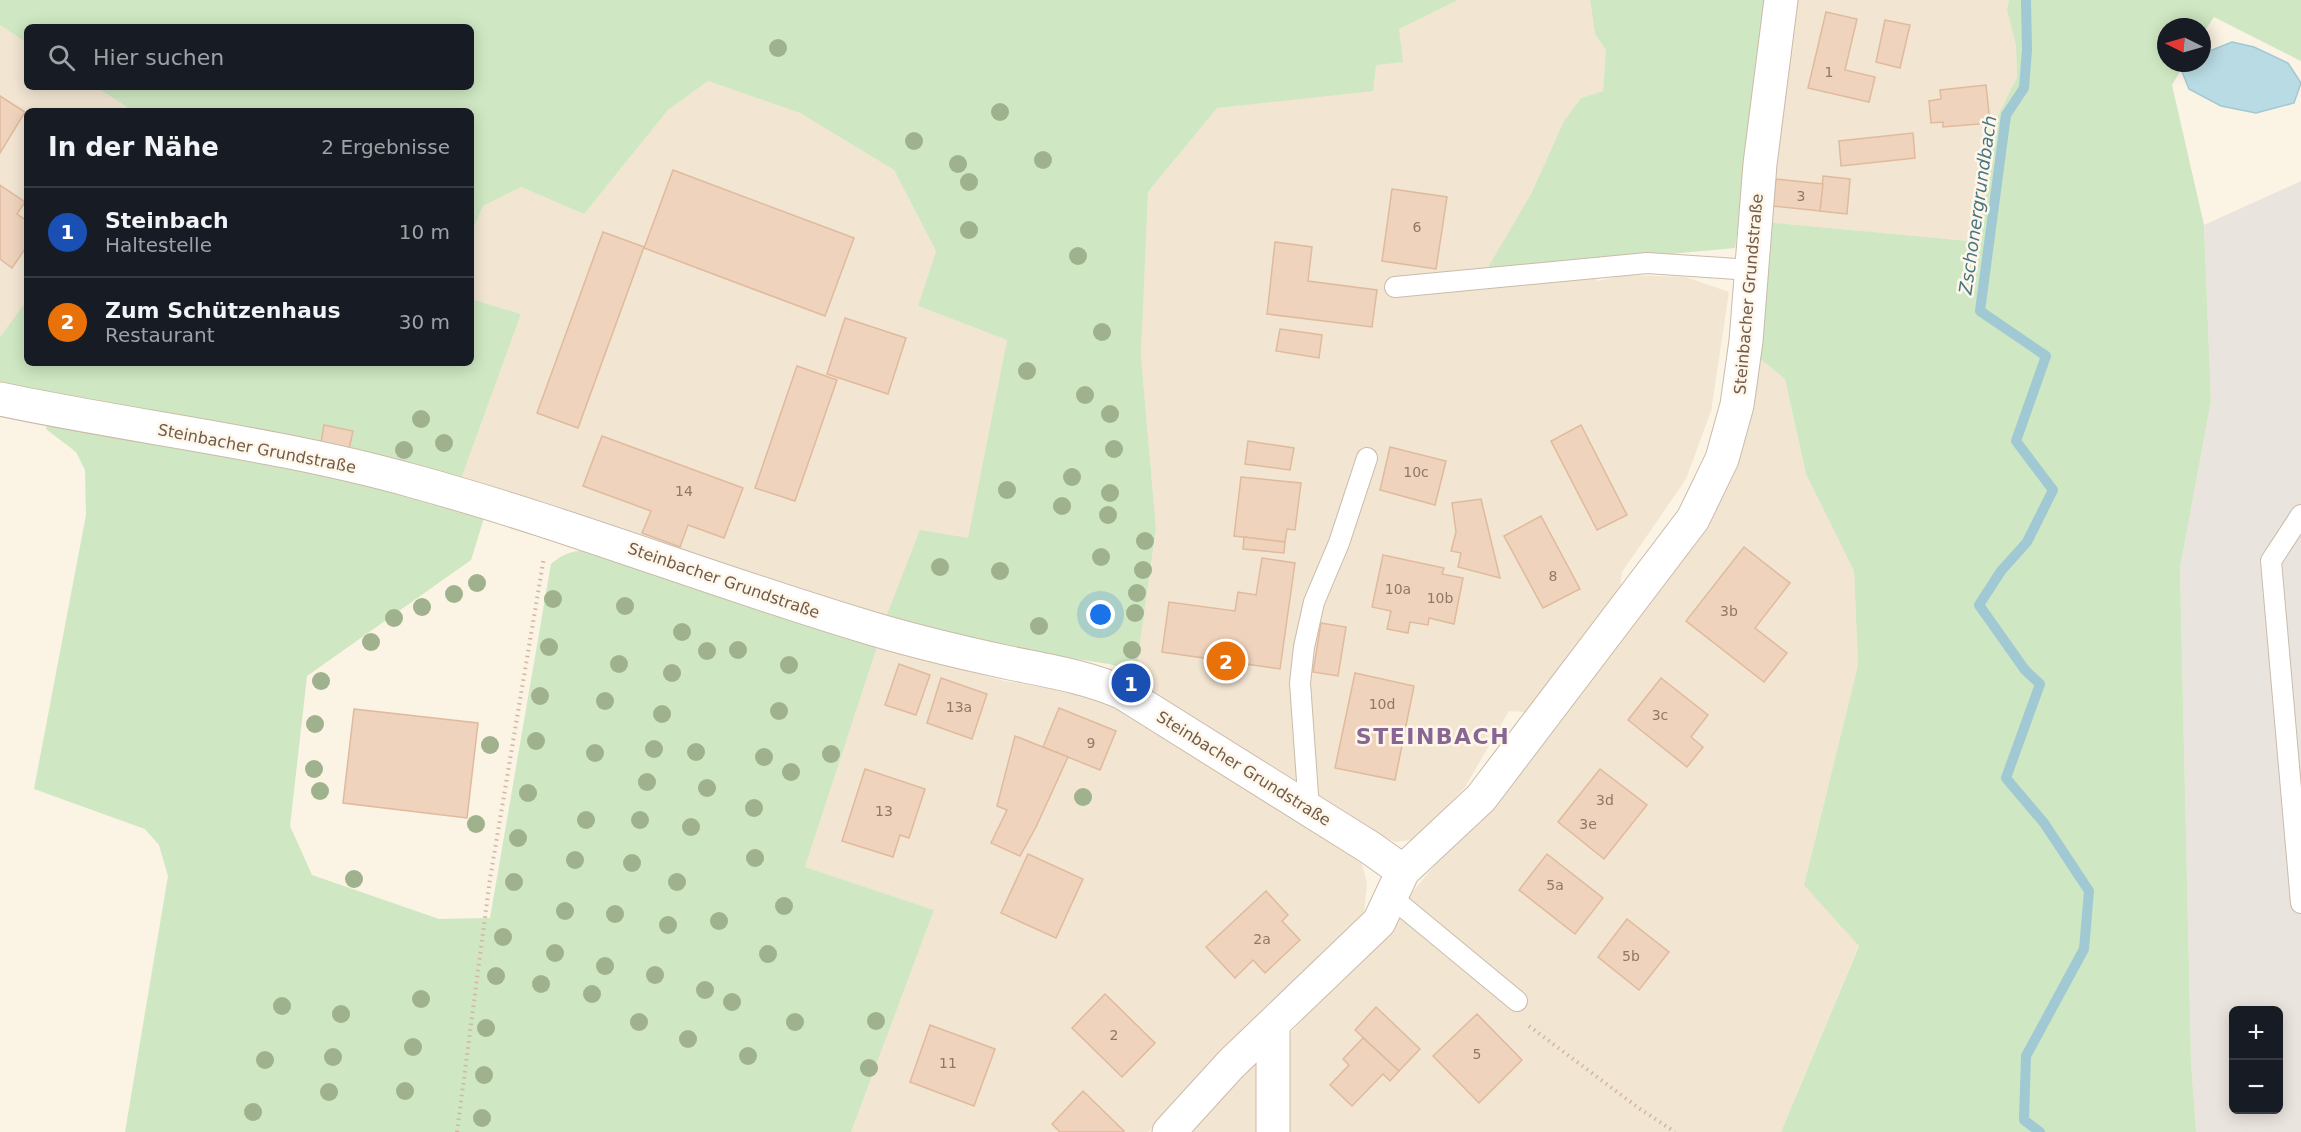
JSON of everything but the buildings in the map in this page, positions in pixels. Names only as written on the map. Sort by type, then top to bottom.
[{"type":"street","name":"Steinbacher Grundstraße","points":[[1169,1132],[1231,1064],[1379,922],[1396,884],[1482,798],[1693,519],[1722,459],[1737,405],[1746,341],[1769,86],[1782,0]]},
{"type":"street","name":"Steinbacher Grundstraße","points":[[0,399],[226,439],[410,480],[550,521],[800,607],[880,631],[977,656],[1102,683],[1123,693],[1369,847],[1396,884]]},
{"type":"street","points":[[1273,1026],[1273,1132]]},
{"type":"lane","points":[[1395,287],[1647,263],[1752,270]]},
{"type":"lane","points":[[1309,809],[1300,683],[1304,647],[1314,602],[1339,543],[1368,458]]},
{"type":"lane","points":[[2301,515],[2271,561],[2301,903]]},
{"type":"lane","points":[[1396,884],[1517,1001]]},
{"type":"path","points":[[457,1132],[490,879],[550,521]]},
{"type":"path","points":[[1517,1001],[1512,1014],[1675,1132]]},
{"type":"shaded area","points":[[1458,0],[1590,0],[1595,34],[1606,50],[1603,91],[1581,98],[1564,121],[1531,194],[1597,281],[1626,275],[1686,277],[1729,292],[1711,411],[1686,479],[1622,572],[1620,589],[1525,712],[1509,711],[1465,787],[1417,839],[1396,842],[1372,833],[1153,695],[1154,680],[1136,671],[1156,529],[1141,356],[1148,192],[1217,108],[1264,102],[1376,65],[1399,29]]},
{"type":"shaded area","points":[[1794,0],[2009,0],[2007,10],[2016,46],[2017,77],[1996,120],[1980,242],[1764,222]]},
{"type":"shaded area","points":[[0,25],[24,41],[24,90],[101,90],[127,107],[24,108],[24,304],[0,337]]},
{"type":"shaded area","points":[[708,81],[800,113],[894,170],[936,251],[918,306],[1007,340],[968,539],[885,620],[736,571],[623,529],[461,479],[521,314],[474,300],[474,227],[483,206],[521,187],[584,214],[668,110]]},
{"type":"shaded area","points":[[2301,181],[2301,1132],[2196,1132],[2191,1061],[2180,568],[2211,401],[2204,225]]},
{"type":"shaded area","points":[[1754,354],[1785,379],[1806,474],[1854,571],[1858,665],[1804,885],[1859,945],[1781,1132],[1283,1132],[1283,1041],[1335,985],[1439,860],[1712,510],[1747,433]]},
{"type":"shaded area","points":[[877,647],[1005,681],[1095,695],[1360,857],[1367,883],[1364,912],[1148,1132],[851,1132],[934,910],[805,867]]},
{"type":"shaded area","points":[[1261,1054],[1262,1132],[1179,1132]]},
{"type":"green space","points":[[0,0],[1458,0],[1399,29],[1403,62],[1376,65],[1373,91],[1217,108],[1148,192],[1141,356],[1156,529],[1136,671],[1109,664],[997,647],[885,620],[920,530],[968,538],[1007,340],[918,306],[936,251],[894,170],[800,113],[708,81],[668,110],[584,214],[521,187],[483,206],[474,227],[474,108],[126,108],[101,90],[474,90],[474,24],[24,24],[24,41],[0,25]]},
{"type":"green space","points":[[1590,0],[1770,0],[1735,248],[1486,271],[1531,194],[1564,121],[1581,98],[1603,91],[1606,50],[1595,34]]},
{"type":"green space","points":[[2009,0],[2301,0],[2301,61],[2214,17],[2211,22],[2211,18],[2157,18],[2157,72],[2180,72],[2172,85],[2204,225],[2211,401],[2180,568],[2191,1061],[2196,1132],[1781,1132],[1859,946],[1804,885],[1858,665],[1854,571],[1806,474],[1785,379],[1754,354],[1764,222],[1980,242],[1996,120],[2017,77],[2016,46],[2007,10]]},
{"type":"green space","points":[[474,300],[521,314],[461,479],[0,384],[0,337],[24,304],[24,366],[474,366]]},
{"type":"green space","points":[[48,420],[294,463],[485,515],[471,560],[307,676],[290,826],[312,875],[439,919],[490,918],[551,564],[561,557],[576,551],[593,550],[877,647],[805,867],[934,910],[851,1132],[125,1132],[168,876],[159,845],[145,829],[34,789],[86,515],[85,470],[76,452],[46,429]]},
{"type":"water","points":[[2232,42],[2254,47],[2288,63],[2301,83],[2294,103],[2256,113],[2221,106],[2189,89],[2182,72],[2211,72],[2211,50]]},
{"type":"waterway","name":"Zschonergrundbach","points":[[2026,0],[2027,50],[2024,88],[2006,115],[1980,311],[2046,356],[2016,441],[2053,490],[2027,542],[2001,571],[1979,605],[2025,670],[2040,684],[2006,778],[2044,823],[2089,891],[2084,949],[2026,1056],[2024,1120],[2040,1132]]},
{"type":"place","name":"Zum Schützenhaus","points":[[1226,661]]},
{"type":"place","name":"Steinbach","points":[[1131,683]]},
{"type":"district","name":"STEINBACH","points":[[1433,736]]}]
